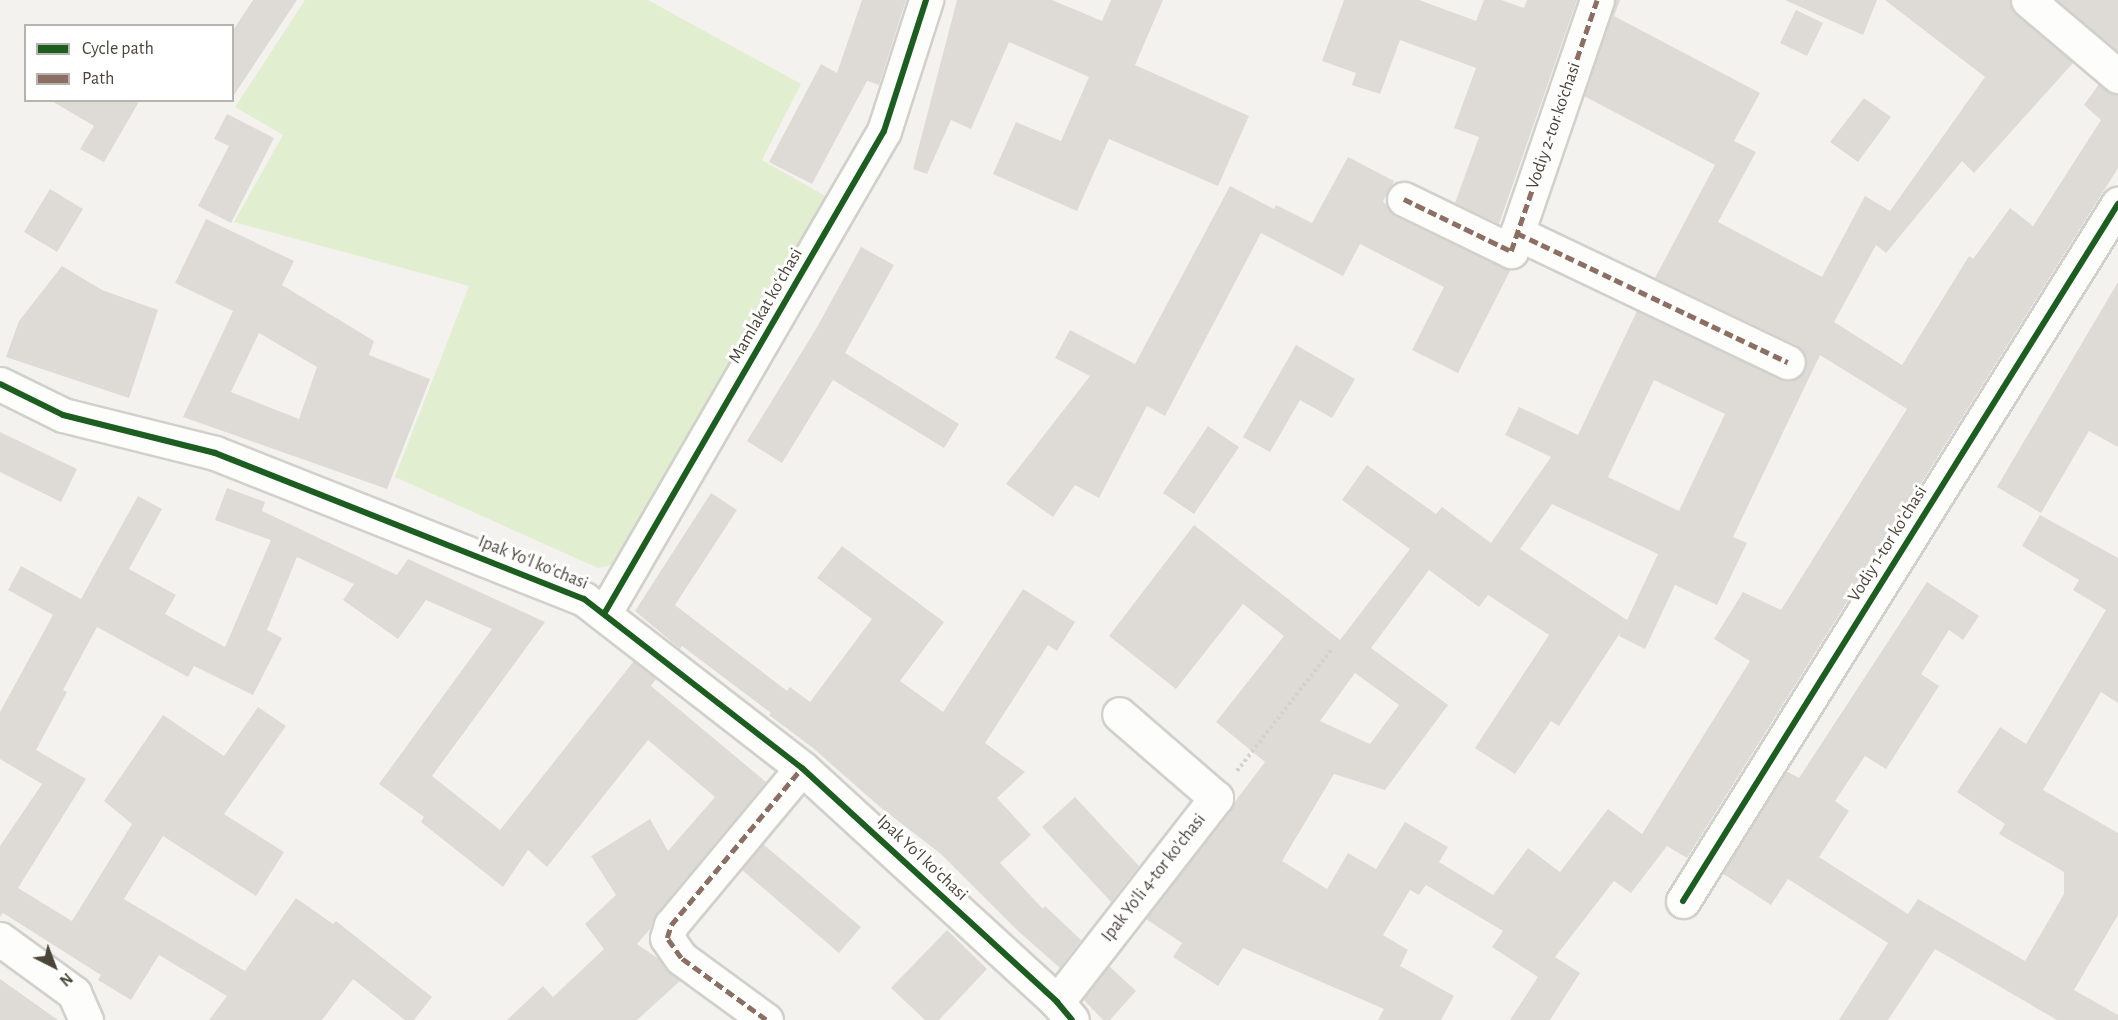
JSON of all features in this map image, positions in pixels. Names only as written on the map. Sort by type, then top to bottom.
[{"type":"street","name":"Mamlakat koʻchasi","points":[[604,614],[884,131],[926,0]]},
{"type":"street","name":"Vodiy 2-tor ko‘chasi","points":[[1514,242],[1597,0]]},
{"type":"street","points":[[2028,0],[2118,76]]},
{"type":"street","points":[[1404,199],[1514,242],[1788,362]]},
{"type":"street","name":"Vodiy 1-tor koʼchasi","points":[[1683,901],[2118,204]]},
{"type":"street","name":"Ipak Yoʻl koʻchasi","points":[[0,384],[63,415],[215,453],[584,599],[802,768],[1065,1011]]},
{"type":"street","name":"Ipak Yo'li 4-tor koʼchasi","points":[[1065,1011],[1216,798],[1119,714]]},
{"type":"street","points":[[766,1020],[681,958],[667,938],[671,925],[802,768]]},
{"type":"street","points":[[0,939],[74,993],[86,1020]]},
{"type":"path","points":[[1216,798],[1332,649]]},
{"type":"green space","points":[[305,0],[648,0],[801,84],[762,160],[834,201],[628,561],[598,568],[395,477],[469,286],[234,222],[283,135],[235,107]]},
{"type":"building","points":[[253,0],[297,0],[234,95],[234,29]]},
{"type":"building","points":[[862,0],[906,0],[879,85],[867,81],[812,184],[769,162],[821,64],[837,73]]},
{"type":"building","points":[[957,0],[1052,0],[1102,21],[1111,0],[1163,0],[1135,65],[1249,116],[1218,186],[1109,139],[1077,211],[993,174],[1016,122],[1061,141],[1089,77],[1009,42],[971,129],[951,120],[927,174],[913,169]]},
{"type":"building","points":[[1344,0],[1419,0],[1476,21],[1484,0],[1501,0],[1524,8],[1527,0],[1577,0],[1499,224],[1455,203],[1479,137],[1454,128],[1476,68],[1400,40],[1380,94],[1352,85],[1356,73],[1322,61]]},
{"type":"building","points":[[1615,0],[1620,0],[1614,16],[1760,93],[1734,141],[1756,152],[1718,222],[1822,277],[1865,196],[1890,211],[1985,77],[1885,0],[2010,0],[2016,14],[2073,63],[1974,173],[1962,161],[1886,253],[1876,245],[1834,322],[1902,365],[1969,256],[1973,259],[2010,208],[2033,226],[2101,120],[2084,105],[2099,84],[2106,91],[2118,94],[2118,168],[1687,858],[1667,846],[1631,893],[1614,881],[1555,957],[1580,973],[1550,1020],[1510,1020],[1538,977],[1492,947],[1503,931],[1426,885],[1419,895],[1410,890],[1383,935],[1408,950],[1400,966],[1454,996],[1441,1020],[1378,1020],[1384,1009],[1243,948],[1218,986],[1173,957],[1182,943],[1146,919],[1265,762],[1216,722],[1284,636],[1243,604],[1176,689],[1109,636],[1194,525],[1340,640],[1410,549],[1342,500],[1367,465],[1436,514],[1442,507],[1491,543],[1551,457],[1505,435],[1519,407],[1578,435],[1637,311],[1780,379],[1789,381],[1798,378],[1805,369],[1807,360],[1804,352],[1796,345],[1655,278],[1715,165],[1584,96]],"holes":[[[1820,355],[1907,409],[1781,610],[1743,592],[1714,639],[1750,661],[1642,834],[1608,809],[1560,872],[1528,848],[1493,895],[1439,862],[1448,847],[1405,822],[1376,869],[1348,853],[1327,889],[1282,861],[1334,774],[1385,790],[1448,705],[1371,648],[1429,570],[1479,607],[1488,595],[1549,635],[1475,748],[1515,774],[1551,721],[1559,726],[1622,630],[1619,636],[1645,649],[1675,585],[1717,605],[1747,543],[1733,537]],[[1654,380],[1725,414],[1679,511],[1608,477]],[[1552,504],[1658,554],[1627,620],[1520,549]],[[1355,673],[1399,705],[1370,744],[1320,721]]]},
{"type":"building","points":[[1785,0],[1877,0],[1863,35]]},
{"type":"building","points":[[2057,0],[2118,0],[2118,51]]},
{"type":"building","points":[[1796,10],[1823,23],[1807,56],[1780,43]]},
{"type":"building","points":[[1864,98],[1891,117],[1858,162],[1830,142]]},
{"type":"building","points":[[53,102],[139,102],[104,162],[80,149],[94,126]]},
{"type":"building","points":[[227,114],[274,138],[231,223],[198,206],[229,146],[214,139]]},
{"type":"building","points":[[1348,157],[1394,181],[1383,201],[1395,216],[1503,268],[1511,269],[1458,373],[1412,350],[1444,287],[1360,244],[1343,276],[1261,233],[1165,416],[1147,406],[1099,498],[1075,485],[1053,517],[1006,484],[1090,376],[1055,358],[1070,330],[1135,364],[1230,186],[1274,209],[1276,205],[1312,223]]},
{"type":"building","points":[[50,189],[83,209],[57,252],[24,232]]},
{"type":"building","points":[[206,219],[294,261],[282,285],[374,341],[369,355],[430,379],[387,489],[183,417],[233,311],[175,283]],"holes":[[[259,333],[317,367],[299,419],[231,392]]]},
{"type":"building","points":[[861,247],[894,265],[845,353],[959,424],[944,448],[833,380],[782,463],[747,441],[816,329]]},
{"type":"building","points":[[62,266],[102,290],[158,310],[129,398],[6,357],[19,321]]},
{"type":"building","points":[[2118,282],[2118,447],[2089,431],[2041,513],[1997,487]]},
{"type":"building","points":[[1296,345],[1355,379],[1332,418],[1300,400],[1270,452],[1243,437]]},
{"type":"building","points":[[1208,426],[1239,447],[1194,514],[1163,493]]},
{"type":"building","points":[[0,432],[77,469],[61,502],[0,472]]},
{"type":"building","points":[[227,488],[265,502],[262,511],[397,575],[408,559],[545,622],[432,776],[500,830],[634,661],[656,679],[651,686],[766,782],[657,913],[650,929],[637,944],[659,959],[680,981],[637,1020],[507,1020],[543,986],[553,997],[604,949],[585,924],[616,895],[591,856],[650,819],[668,851],[715,797],[648,740],[547,867],[528,850],[503,887],[421,822],[424,817],[379,784],[492,629],[426,600],[398,639],[343,600],[354,584],[297,557],[267,630],[282,638],[253,695],[194,666],[188,677],[97,627],[63,690],[67,692],[36,750],[86,779],[18,888],[72,921],[132,824],[104,801],[163,715],[224,756],[258,707],[286,726],[224,814],[284,852],[256,896],[163,836],[124,899],[245,971],[296,898],[333,924],[336,921],[432,997],[414,1020],[405,1020],[353,979],[322,1020],[209,1020],[227,996],[159,955],[131,1000],[98,980],[101,975],[3,913],[0,917],[0,846],[42,784],[0,759],[0,712],[53,615],[8,590],[21,566],[81,599],[138,496],[162,509],[129,569],[176,595],[165,614],[225,647],[271,540],[215,520]]},
{"type":"building","points":[[711,493],[737,510],[675,605],[787,691],[790,687],[810,702],[872,619],[817,578],[842,546],[944,622],[900,681],[943,712],[1023,589],[1075,622],[1057,651],[1048,645],[985,743],[1025,772],[997,798],[1031,835],[1000,863],[1043,909],[1045,906],[1081,940],[1060,968],[1017,930],[941,854],[880,807],[813,748],[769,715],[771,713],[682,646],[680,649],[635,611]]},
{"type":"building","points":[[2040,515],[2118,558],[2118,703],[2101,692],[2043,790],[2118,833],[2118,915],[2074,990],[2118,1015],[2118,1020],[2057,1020],[1935,949],[1888,1020],[1839,1020],[1888,943],[1788,879],[1771,905],[1722,873],[1786,771],[1799,778],[1927,582],[1979,616],[1963,640],[1949,630],[1921,674],[1939,686],[1886,769],[1865,756],[1835,801],[1849,811],[1819,857],[1908,914],[1918,899],[2025,961],[2064,894],[2064,872],[1999,834],[2005,824],[1957,792],[2000,727],[2026,744],[2106,610],[2073,590],[2079,580],[2022,546]]},
{"type":"building","points":[[1075,797],[1139,866],[1111,902],[1042,827]]},
{"type":"building","points":[[763,844],[861,927],[839,953],[742,870]]},
{"type":"building","points":[[947,930],[987,969],[939,1020],[925,1020],[891,988]]},
{"type":"building","points":[[1109,966],[1136,991],[1110,1020],[1103,1020],[1083,999]]},
{"type":"building","points":[[0,979],[58,1020],[0,1020]]},
{"type":"marked path","points":[[1404,199],[1511,251],[1597,0]]},
{"type":"marked path","points":[[1517,233],[1788,362]]},
{"type":"marked path","points":[[766,1020],[681,958],[667,938],[671,925],[802,768]]},
{"type":"cycle path","points":[[604,614],[884,131],[926,0]]},
{"type":"cycle path","points":[[1683,901],[2118,204]]},
{"type":"cycle path","points":[[0,384],[63,415],[215,453],[584,599],[802,768],[1057,1002],[1072,1020]]}]
